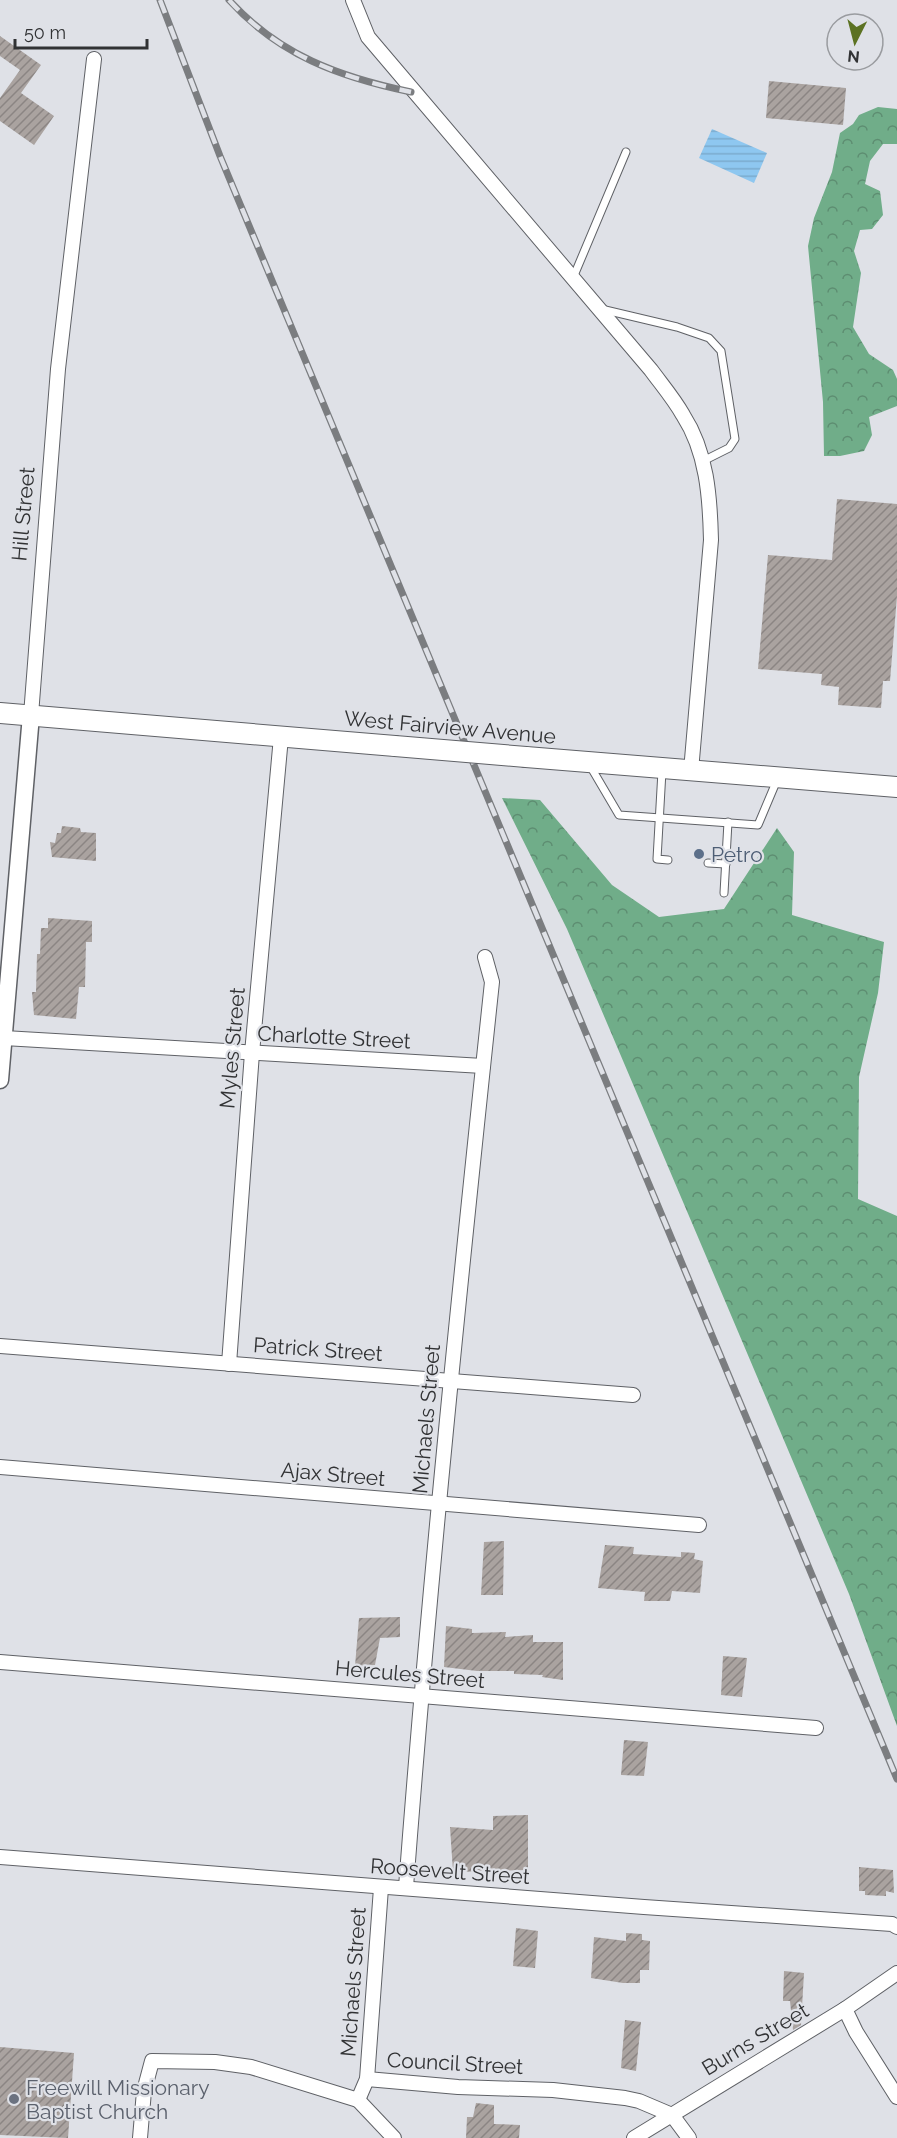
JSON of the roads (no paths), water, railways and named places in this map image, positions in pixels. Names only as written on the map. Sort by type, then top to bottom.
[{"type":"main road","name":"West Fairview Avenue","points":[[0,713],[897,787]]},
{"type":"street","points":[[353,0],[368,37],[651,370],[685,417],[703,460],[710,504],[711,540],[691,771]]},
{"type":"street","name":"Hill Street","points":[[0,1080],[58,369],[94,59]]},
{"type":"street","name":"Myles Street","points":[[229,1364],[252,1053],[281,736]]},
{"type":"street","name":"Michaels Street","points":[[406,1887],[420,1696],[492,982],[485,957]]},
{"type":"street","name":"Charlotte Street","points":[[4,1038],[483,1066]]},
{"type":"street","name":"Patrick Street","points":[[0,1346],[633,1395]]},
{"type":"street","name":"Ajax Street","points":[[0,1467],[699,1525]]},
{"type":"street","name":"Hercules Street","points":[[0,1662],[816,1728]]},
{"type":"street","name":"Roosevelt Street","points":[[0,1857],[381,1888],[406,1887],[656,1908],[892,1924],[897,1927]]},
{"type":"street","name":"Michaels Street","points":[[367,2079],[381,1888]]},
{"type":"street","name":"Burns Street","points":[[634,2138],[845,2009],[897,1974]]},
{"type":"street","points":[[845,2009],[856,2032],[897,2097]]},
{"type":"street","points":[[140,2138],[144,2091],[152,2061],[215,2062],[251,2067],[358,2100],[394,2138]]},
{"type":"street","name":"Council Street","points":[[358,2100],[367,2079],[458,2087],[553,2090],[625,2098],[639,2101],[672,2115]]},
{"type":"street","points":[[672,2115],[689,2138]]},
{"type":"lane","points":[[573,278],[626,152]]},
{"type":"lane","points":[[599,308],[677,327],[709,338],[720,351],[735,439],[729,448],[703,460]]},
{"type":"lane","points":[[587,762],[619,815],[758,825],[777,778]]},
{"type":"lane","points":[[662,768],[657,859],[668,860]]},
{"type":"lane","points":[[724,893],[728,822]]},
{"type":"lane","points":[[708,862],[726,864]]},
{"type":"water","points":[[712,129],[767,153],[754,183],[699,158]]},
{"type":"railway","points":[[160,0],[220,156],[897,1779]]},
{"type":"railway","points":[[229,0],[268,35],[312,61],[359,79],[411,92]]},
{"type":"place","name":"Petro","points":[[699,854]]},
{"type":"place","name":"Freewill Missionary Baptist Church","points":[[14,2099]]}]
